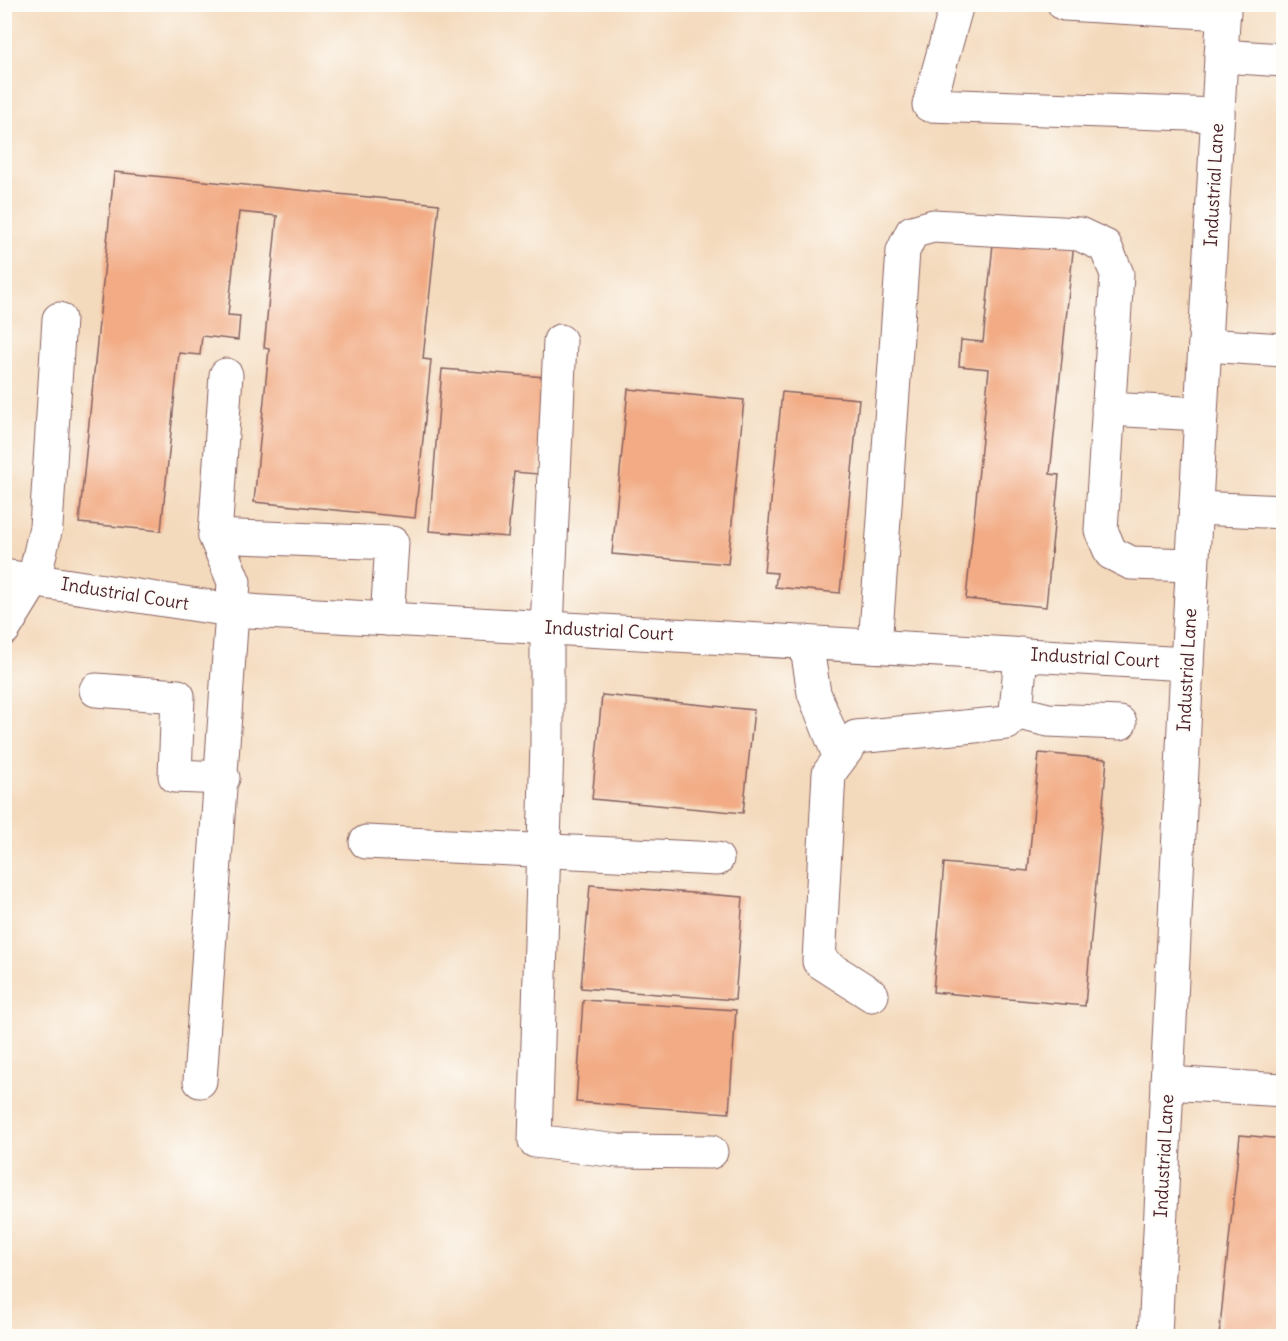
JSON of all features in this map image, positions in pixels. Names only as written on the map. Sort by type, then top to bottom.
[{"type":"lane","points":[[957,4],[929,105],[1218,115]]},
{"type":"lane","points":[[1064,4],[1224,9]]},
{"type":"lane","name":"Industrial Lane","points":[[1155,1336],[1192,565],[1224,9]]},
{"type":"lane","points":[[1221,56],[1284,60]]},
{"type":"lane","points":[[875,646],[903,251],[912,231],[933,226],[1079,234],[1105,246],[1117,274],[1101,530],[1111,553],[1131,563],[1192,565]]},
{"type":"lane","points":[[4,629],[19,578],[46,526],[59,319]]},
{"type":"lane","points":[[560,341],[547,628],[544,851],[535,1141],[618,1150],[711,1152]]},
{"type":"lane","points":[[1205,345],[1284,350]]},
{"type":"lane","points":[[200,1081],[234,582],[215,536],[226,375]]},
{"type":"lane","points":[[1108,409],[1201,414]]},
{"type":"lane","points":[[1196,508],[1284,512]]},
{"type":"lane","points":[[215,536],[392,543],[387,619]]},
{"type":"lane","name":"Industrial Court","points":[[19,578],[231,610],[1187,664]]},
{"type":"lane","points":[[806,642],[814,693],[840,758]]},
{"type":"lane","points":[[872,995],[819,961],[829,773],[856,737],[1007,723],[1016,712],[1021,654]]},
{"type":"lane","points":[[96,690],[178,696],[175,776],[222,778]]},
{"type":"lane","points":[[1016,712],[1048,720],[1120,723]]},
{"type":"lane","points":[[366,842],[717,858]]},
{"type":"lane","points":[[1167,1083],[1284,1090]]},
{"type":"building","points":[[114,172],[439,204],[423,359],[431,360],[415,518],[254,502],[269,349],[264,348],[277,216],[239,212],[228,315],[240,316],[238,340],[202,336],[200,355],[179,353],[161,531],[79,523]]},
{"type":"building","points":[[994,234],[1074,242],[1050,474],[1059,475],[1046,607],[966,599],[989,369],[959,366],[961,340],[983,342]]},
{"type":"building","points":[[442,369],[545,377],[538,474],[514,472],[508,537],[429,531]]},
{"type":"building","points":[[628,389],[744,400],[728,564],[612,554]]},
{"type":"building","points":[[782,392],[859,399],[840,593],[775,587],[777,573],[764,572]]},
{"type":"building","points":[[602,695],[754,710],[743,813],[592,799]]},
{"type":"building","points":[[1039,753],[1107,759],[1085,1006],[933,992],[944,863],[1028,871]]},
{"type":"building","points":[[590,885],[743,897],[735,1000],[581,988]]},
{"type":"building","points":[[583,1000],[736,1010],[729,1113],[576,1102]]},
{"type":"building","points":[[1240,1135],[1284,1139],[1284,1336],[1219,1336]]}]
